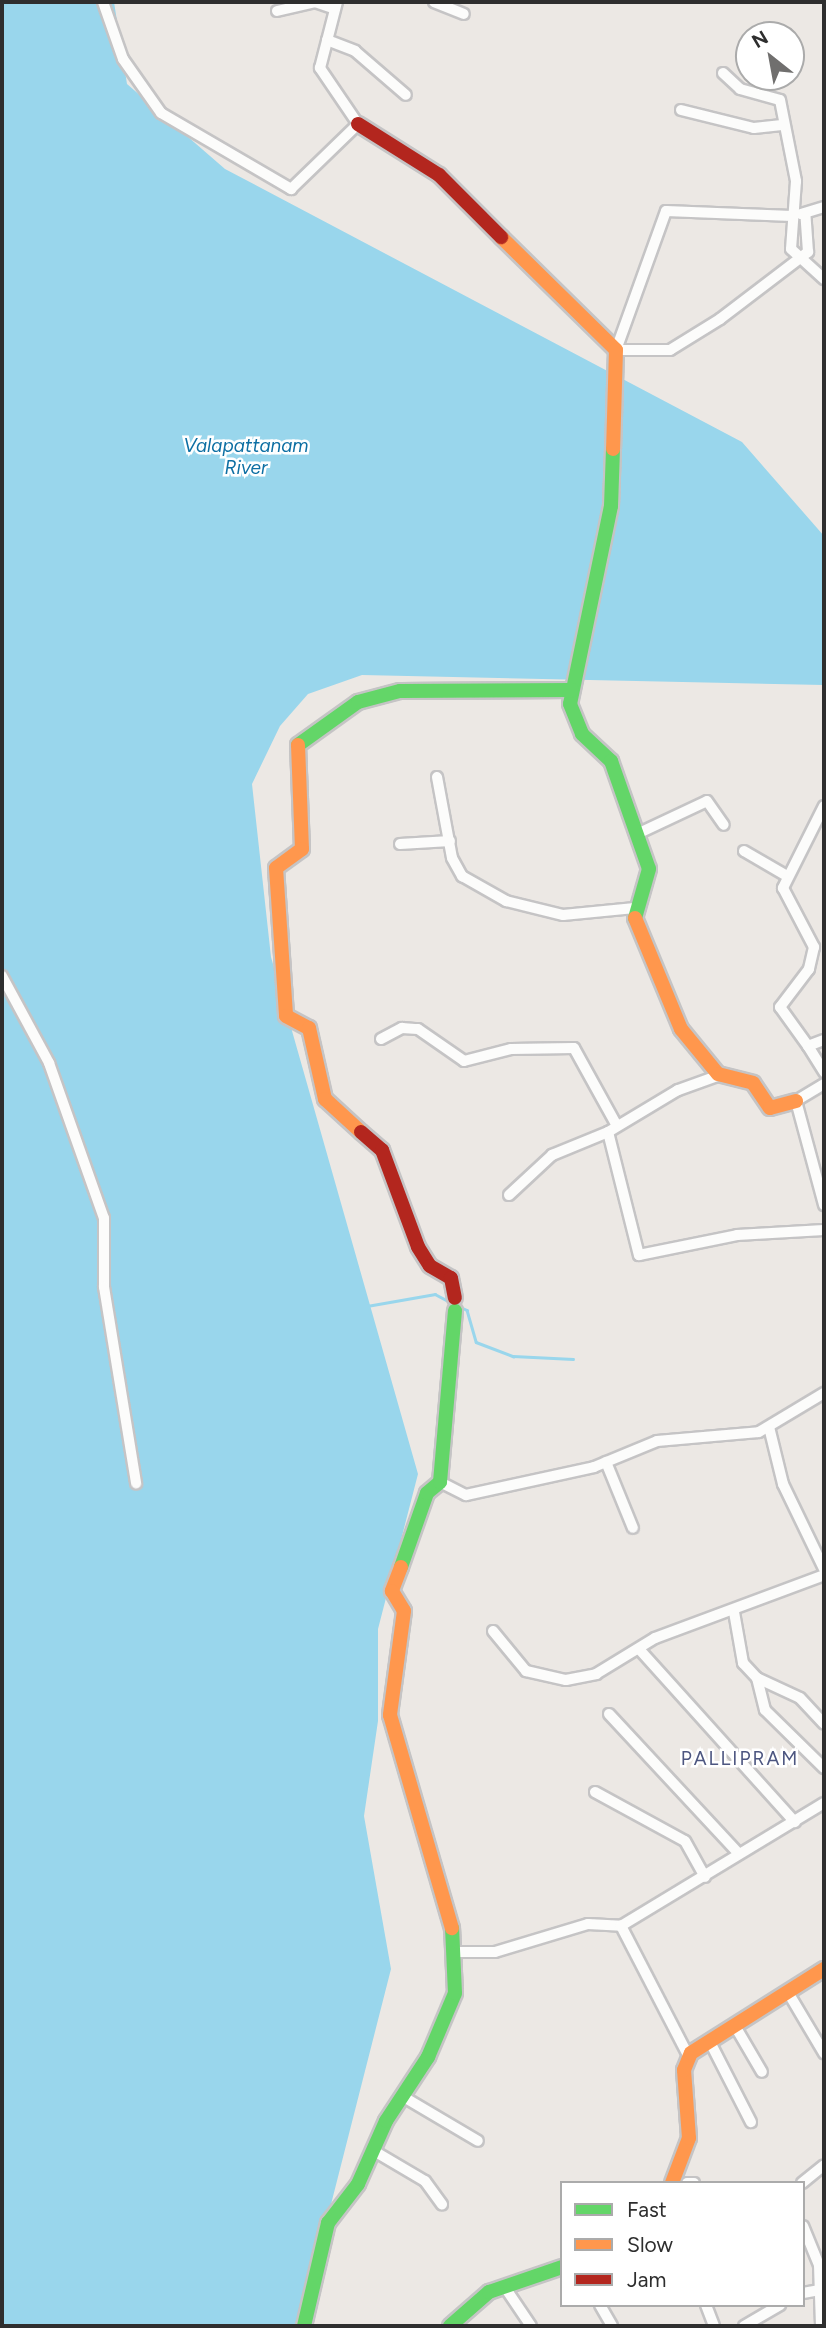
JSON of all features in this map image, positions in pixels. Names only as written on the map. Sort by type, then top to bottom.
[{"type":"street","points":[[103,2],[123,59],[161,113],[290,189],[358,124]]},
{"type":"street","points":[[277,11],[315,2],[337,4],[320,68],[358,124],[439,175],[616,350],[670,350],[798,260],[811,247],[797,214],[795,171],[782,125],[780,100],[740,89],[723,73]]},
{"type":"street","points":[[434,2],[464,14]]},
{"type":"street","points":[[327,40],[355,51],[406,94]]},
{"type":"street","points":[[681,110],[754,128],[782,125]]},
{"type":"street","points":[[720,1075],[681,1029],[643,954],[635,908],[649,869],[611,761],[582,734],[572,690],[611,506],[616,350],[666,211],[797,214],[824,207]]},
{"type":"street","points":[[797,214],[788,236],[798,260],[824,279]]},
{"type":"street","points":[[304,2326],[328,2223],[374,2151],[402,2096],[444,2027],[457,1952],[390,1715],[404,1611],[392,1591],[427,1493],[440,1482],[455,1305],[451,1278],[430,1266],[418,1247],[383,1150],[325,1099],[309,1028],[286,1016],[276,867],[302,849],[298,742],[358,702],[400,691],[572,690]]},
{"type":"street","points":[[437,778],[450,841],[461,876],[506,901],[563,915],[635,908]]},
{"type":"street","points":[[637,834],[707,801],[724,825]]},
{"type":"street","points":[[824,806],[788,876],[785,899],[814,947],[809,970],[780,1007],[824,1072]]},
{"type":"street","points":[[400,844],[450,841]]},
{"type":"street","points":[[744,851],[788,876]]},
{"type":"street","points":[[2,976],[49,1063],[104,1219],[104,1287],[136,1483]]},
{"type":"street","points":[[382,1039],[402,1028],[418,1029],[464,1061],[510,1049],[574,1048],[613,1129],[639,1255],[737,1235],[824,1230]]},
{"type":"street","points":[[808,1046],[824,1040]]},
{"type":"street","points":[[509,1195],[552,1154],[613,1129],[678,1090],[720,1075],[753,1083],[770,1108],[796,1101],[824,1084]]},
{"type":"street","points":[[796,1101],[824,1205]]},
{"type":"street","points":[[440,1482],[466,1495],[606,1462],[657,1441],[769,1427],[824,1393]]},
{"type":"street","points":[[769,1427],[783,1484],[824,1569]]},
{"type":"street","points":[[606,1462],[633,1528]]},
{"type":"street","points":[[493,1631],[526,1671],[547,1678],[596,1674],[654,1638],[734,1612],[824,1575]]},
{"type":"street","points":[[734,1612],[743,1663],[757,1678],[800,1698],[824,1724]]},
{"type":"street","points":[[639,1649],[795,1822]]},
{"type":"street","points":[[757,1678],[765,1710],[824,1768]]},
{"type":"street","points":[[609,1714],[739,1854]]},
{"type":"street","points":[[595,1793],[685,1842],[705,1877]]},
{"type":"street","points":[[457,1952],[495,1952],[588,1924],[621,1926],[824,1803]]},
{"type":"street","points":[[621,1926],[689,2057]]},
{"type":"street","points":[[672,2181],[689,2137],[684,2070],[689,2057],[824,1969]]},
{"type":"street","points":[[789,1994],[824,2053]]},
{"type":"street","points":[[735,2026],[762,2072]]},
{"type":"street","points":[[710,2042],[751,2122]]},
{"type":"street","points":[[402,2096],[478,2141]]},
{"type":"street","points":[[374,2151],[425,2181],[442,2204]]},
{"type":"street","points":[[804,2181],[824,2165]]},
{"type":"street","points":[[805,2231],[819,2265],[821,2326]]},
{"type":"street","points":[[450,2326],[470,2304],[504,2286],[560,2268]]},
{"type":"street","points":[[504,2286],[530,2326]]},
{"type":"street","points":[[805,2294],[820,2290]]},
{"type":"street","points":[[601,2307],[612,2326]]},
{"type":"street","points":[[707,2307],[714,2326]]},
{"type":"street","points":[[744,2326],[777,2307]]},
{"type":"water","name":"Valapattanam River","points":[[2,2],[114,2],[127,84],[225,169],[742,442],[824,536],[824,685],[362,675],[308,694],[280,726],[252,784],[271,957],[418,1474],[378,1629],[378,1721],[364,1816],[391,1969],[300,2326],[2,2326]]},
{"type":"waterway","points":[[367,1306],[435,1294],[452,1303]]},
{"type":"waterway","points":[[458,1306],[467,1310],[476,1342],[513,1356],[573,1359]]},
{"type":"traffic: fast","points":[[613,449],[611,506],[570,704],[582,734],[611,761],[649,869],[635,918]]},
{"type":"traffic: fast","points":[[298,745],[358,702],[400,691],[572,690]]},
{"type":"traffic: fast","points":[[401,1567],[427,1493],[440,1482],[455,1311]]},
{"type":"traffic: fast","points":[[304,2326],[328,2223],[358,2184],[386,2121],[428,2057],[455,1993],[452,1928]]},
{"type":"traffic: fast","points":[[450,2326],[489,2292],[560,2268]]},
{"type":"traffic: slow","points":[[501,237],[616,350],[613,449]]},
{"type":"traffic: slow","points":[[298,745],[302,849],[276,868],[286,1016],[309,1028],[325,1099],[361,1132]]},
{"type":"traffic: slow","points":[[635,918],[681,1029],[718,1074],[753,1083],[770,1108],[796,1101]]},
{"type":"traffic: slow","points":[[401,1567],[392,1591],[404,1611],[390,1715],[452,1928]]},
{"type":"traffic: slow","points":[[673,2181],[689,2138],[684,2070],[691,2053],[824,1969]]},
{"type":"traffic: jam","points":[[358,124],[439,175],[501,237]]},
{"type":"traffic: jam","points":[[361,1132],[382,1150],[418,1247],[430,1266],[451,1278],[455,1298]]},
{"type":"district","name":"PALLIPRAM","points":[[740,1759]]}]
